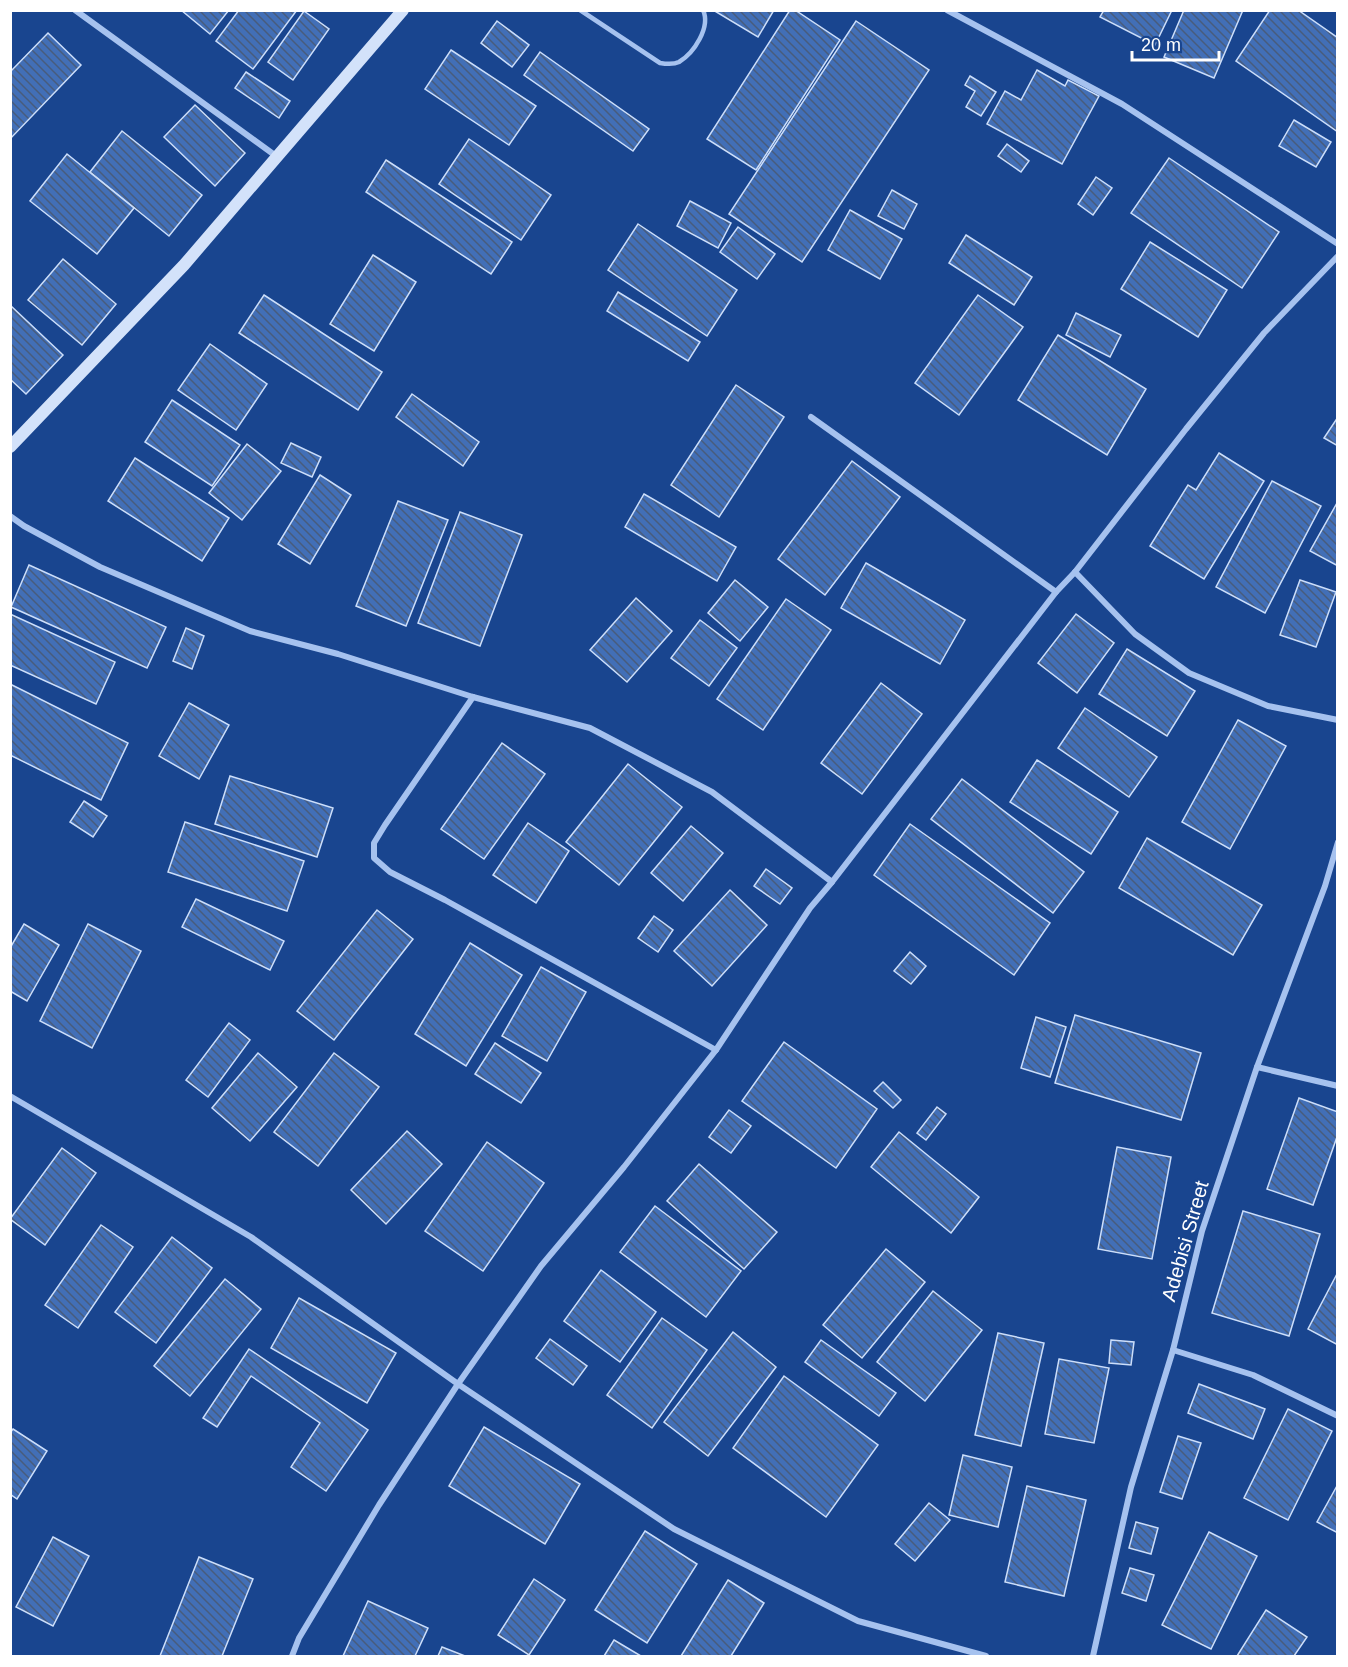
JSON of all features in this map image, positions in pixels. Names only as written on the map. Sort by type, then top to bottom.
[{"type":"street","points":[[75,10],[276,156]]},
{"type":"street","points":[[10,447],[176,273],[403,10]]},
{"type":"street","points":[[947,10],[1122,104],[1338,244]]},
{"type":"street","points":[[292,1656],[299,1638],[379,1505],[458,1384],[541,1266],[624,1167],[716,1050],[810,908],[1056,591],[1075,572],[1264,333],[1338,256]]},
{"type":"street","points":[[810,417],[1056,591]]},
{"type":"street","points":[[10,516],[100,567],[250,631],[338,654],[473,697],[590,728],[712,792],[832,882]]},
{"type":"street","points":[[1075,572],[1135,634],[1189,673],[1268,706],[1338,720]]},
{"type":"street","points":[[473,697],[385,825],[374,843],[374,858],[390,872],[716,1050]]},
{"type":"street","name":"Adebisi Street","points":[[1093,1656],[1131,1487],[1173,1350],[1202,1231],[1257,1067],[1325,886],[1338,842]]},
{"type":"street","points":[[1257,1067],[1338,1086]]},
{"type":"street","points":[[10,1096],[251,1237],[458,1384],[674,1529],[858,1621],[986,1656]]},
{"type":"street","points":[[1173,1350],[1253,1375],[1338,1416]]},
{"type":"lane","points":[[580,10],[660,63],[668,64],[680,61],[692,50],[701,36],[705,22],[706,16],[703,10]]},
{"type":"building","points":[[181,10],[229,10],[210,34]]},
{"type":"building","points":[[239,10],[297,10],[253,69],[216,41]]},
{"type":"building","points":[[713,10],[774,10],[758,37]]},
{"type":"building","points":[[790,10],[795,10],[840,40],[756,170],[707,139]]},
{"type":"building","points":[[1104,10],[1172,10],[1155,45],[1100,17]]},
{"type":"building","points":[[1184,10],[1243,10],[1214,78],[1164,57]]},
{"type":"building","points":[[1270,10],[1298,10],[1338,38],[1338,132],[1236,61]]},
{"type":"building","points":[[304,11],[329,29],[293,80],[268,62]]},
{"type":"building","points":[[497,21],[529,45],[512,67],[481,43]]},
{"type":"building","points":[[856,21],[929,70],[802,262],[729,214]]},
{"type":"building","points":[[48,33],[81,65],[10,139],[10,72]]},
{"type":"building","points":[[451,50],[536,106],[509,145],[425,89]]},
{"type":"building","points":[[540,52],[649,129],[633,151],[524,75]]},
{"type":"building","points":[[1037,70],[1065,86],[1068,80],[1099,96],[1062,164],[987,124],[1005,91],[1021,100]]},
{"type":"building","points":[[246,72],[290,101],[279,118],[235,88]]},
{"type":"building","points":[[970,76],[996,92],[981,116],[966,107],[975,91],[965,85]]},
{"type":"building","points":[[195,105],[245,153],[215,186],[164,137]]},
{"type":"building","points":[[1294,120],[1331,142],[1316,167],[1279,146]]},
{"type":"building","points":[[122,131],[202,195],[169,236],[90,172]]},
{"type":"building","points":[[469,139],[551,195],[521,240],[439,184]]},
{"type":"building","points":[[1007,144],[1029,161],[1021,172],[998,156]]},
{"type":"building","points":[[67,154],[134,208],[97,254],[30,201]]},
{"type":"building","points":[[1169,158],[1279,232],[1242,288],[1131,213]]},
{"type":"building","points":[[386,160],[512,242],[491,274],[366,192]]},
{"type":"building","points":[[1096,177],[1112,188],[1093,215],[1078,204]]},
{"type":"building","points":[[892,190],[917,204],[904,229],[878,216]]},
{"type":"building","points":[[690,201],[731,223],[718,248],[677,226]]},
{"type":"building","points":[[850,210],[902,239],[880,279],[828,250]]},
{"type":"building","points":[[638,224],[737,290],[707,336],[608,270]]},
{"type":"building","points":[[738,227],[775,254],[757,279],[720,252]]},
{"type":"building","points":[[966,235],[1032,277],[1014,305],[949,263]]},
{"type":"building","points":[[1150,242],[1227,290],[1198,337],[1121,289]]},
{"type":"building","points":[[373,255],[416,282],[374,351],[330,324]]},
{"type":"building","points":[[63,259],[116,304],[82,345],[28,300]]},
{"type":"building","points":[[618,292],[700,342],[688,361],[607,311]]},
{"type":"building","points":[[264,295],[382,372],[358,410],[239,333]]},
{"type":"building","points":[[978,295],[1023,327],[959,415],[915,383]]},
{"type":"building","points":[[10,305],[63,355],[26,394],[10,379]]},
{"type":"building","points":[[1076,313],[1121,335],[1110,357],[1066,335]]},
{"type":"building","points":[[1058,335],[1146,389],[1107,455],[1018,400]]},
{"type":"building","points":[[210,344],[267,384],[236,430],[178,390]]},
{"type":"building","points":[[736,385],[784,417],[719,517],[671,485]]},
{"type":"building","points":[[412,394],[479,442],[463,466],[396,417]]},
{"type":"building","points":[[172,400],[240,445],[212,486],[145,442]]},
{"type":"building","points":[[1338,417],[1338,446],[1324,438]]},
{"type":"building","points":[[291,443],[321,457],[312,477],[281,463]]},
{"type":"building","points":[[247,444],[281,471],[242,520],[209,493]]},
{"type":"building","points":[[1219,453],[1264,481],[1204,579],[1150,546],[1188,485],[1196,490]]},
{"type":"building","points":[[135,458],[229,518],[202,561],[108,501]]},
{"type":"building","points":[[852,461],[900,497],[825,595],[778,559]]},
{"type":"building","points":[[320,475],[351,495],[310,564],[278,544]]},
{"type":"building","points":[[1272,481],[1321,506],[1265,613],[1216,587]]},
{"type":"building","points":[[644,494],[736,547],[717,581],[625,527]]},
{"type":"building","points":[[398,501],[448,520],[406,626],[356,606]]},
{"type":"building","points":[[1338,503],[1338,566],[1310,551]]},
{"type":"building","points":[[460,512],[522,535],[480,646],[418,623]]},
{"type":"building","points":[[866,563],[965,620],[940,664],[841,608]]},
{"type":"building","points":[[29,565],[166,627],[147,668],[11,607]]},
{"type":"building","points":[[735,580],[768,607],[740,641],[708,613]]},
{"type":"building","points":[[1300,580],[1336,592],[1316,647],[1280,635]]},
{"type":"building","points":[[636,598],[672,631],[627,682],[590,650]]},
{"type":"building","points":[[786,599],[831,630],[763,730],[717,699]]},
{"type":"building","points":[[10,614],[115,662],[96,704],[10,665]]},
{"type":"building","points":[[1076,614],[1114,643],[1077,693],[1038,663]]},
{"type":"building","points":[[700,620],[737,648],[709,686],[671,658]]},
{"type":"building","points":[[186,628],[204,636],[192,669],[173,661]]},
{"type":"building","points":[[1127,649],[1195,691],[1167,736],[1099,694]]},
{"type":"building","points":[[881,683],[922,714],[862,794],[821,763]]},
{"type":"building","points":[[10,684],[128,743],[101,800],[10,755]]},
{"type":"building","points":[[189,703],[229,725],[199,779],[159,756]]},
{"type":"building","points":[[1085,708],[1157,757],[1129,797],[1058,748]]},
{"type":"building","points":[[1238,720],[1286,746],[1230,849],[1182,822]]},
{"type":"building","points":[[502,743],[545,774],[484,859],[441,829]]},
{"type":"building","points":[[1037,760],[1118,812],[1091,854],[1010,802]]},
{"type":"building","points":[[628,764],[682,807],[619,885],[566,842]]},
{"type":"building","points":[[230,776],[333,808],[317,857],[215,824]]},
{"type":"building","points":[[962,779],[1084,872],[1053,913],[931,819]]},
{"type":"building","points":[[84,801],[107,816],[93,837],[70,822]]},
{"type":"building","points":[[185,822],[304,861],[287,911],[168,872]]},
{"type":"building","points":[[528,823],[569,851],[536,903],[493,875]]},
{"type":"building","points":[[910,824],[1050,923],[1014,975],[874,875]]},
{"type":"building","points":[[691,826],[723,853],[683,901],[651,873]]},
{"type":"building","points":[[1147,838],[1262,905],[1233,955],[1119,888]]},
{"type":"building","points":[[766,869],[792,888],[780,904],[754,886]]},
{"type":"building","points":[[730,890],[767,925],[712,986],[674,951]]},
{"type":"building","points":[[196,899],[284,941],[270,970],[182,927]]},
{"type":"building","points":[[377,910],[413,939],[334,1040],[297,1011]]},
{"type":"building","points":[[654,916],[673,930],[658,952],[638,938]]},
{"type":"building","points":[[24,924],[59,945],[27,1001],[10,991],[10,948]]},
{"type":"building","points":[[88,924],[141,951],[92,1048],[40,1021]]},
{"type":"building","points":[[470,943],[522,975],[466,1066],[415,1034]]},
{"type":"building","points":[[910,952],[926,966],[911,984],[894,971]]},
{"type":"building","points":[[541,967],[586,992],[547,1061],[502,1036]]},
{"type":"building","points":[[1075,1015],[1201,1053],[1181,1120],[1055,1083]]},
{"type":"building","points":[[1036,1017],[1066,1027],[1050,1077],[1021,1068]]},
{"type":"building","points":[[229,1023],[250,1040],[208,1097],[186,1080]]},
{"type":"building","points":[[784,1042],[877,1109],[836,1168],[742,1101]]},
{"type":"building","points":[[495,1043],[541,1073],[521,1103],[475,1074]]},
{"type":"building","points":[[258,1053],[297,1087],[250,1141],[212,1108]]},
{"type":"building","points":[[334,1053],[379,1087],[318,1166],[274,1132]]},
{"type":"building","points":[[883,1082],[901,1100],[893,1108],[874,1091]]},
{"type":"building","points":[[1299,1098],[1338,1112],[1338,1134],[1313,1205],[1267,1189]]},
{"type":"building","points":[[937,1107],[946,1114],[926,1140],[917,1133]]},
{"type":"building","points":[[729,1110],[751,1126],[731,1153],[709,1137]]},
{"type":"building","points":[[407,1131],[442,1164],[386,1224],[351,1190]]},
{"type":"building","points":[[899,1132],[979,1197],[951,1233],[871,1167]]},
{"type":"building","points":[[487,1142],[544,1183],[483,1271],[425,1231]]},
{"type":"building","points":[[1117,1147],[1171,1157],[1152,1259],[1098,1249]]},
{"type":"building","points":[[62,1148],[96,1173],[45,1245],[10,1219]]},
{"type":"building","points":[[699,1164],[777,1232],[744,1269],[667,1201]]},
{"type":"building","points":[[655,1206],[741,1271],[706,1317],[620,1252]]},
{"type":"building","points":[[1243,1211],[1320,1234],[1289,1336],[1212,1313]]},
{"type":"building","points":[[101,1225],[133,1247],[78,1328],[45,1305]]},
{"type":"building","points":[[172,1237],[212,1268],[156,1343],[115,1312]]},
{"type":"building","points":[[886,1249],[925,1282],[862,1358],[823,1325]]},
{"type":"building","points":[[601,1270],[656,1312],[620,1362],[564,1321]]},
{"type":"building","points":[[1338,1272],[1338,1345],[1308,1329]]},
{"type":"building","points":[[225,1279],[261,1309],[190,1396],[154,1366]]},
{"type":"building","points":[[933,1291],[982,1330],[925,1401],[877,1362]]},
{"type":"building","points":[[299,1298],[396,1353],[367,1403],[271,1348]]},
{"type":"building","points":[[662,1318],[707,1350],[652,1428],[607,1395]]},
{"type":"building","points":[[733,1332],[776,1367],[708,1456],[664,1422]]},
{"type":"building","points":[[998,1333],[1044,1343],[1021,1446],[975,1435]]},
{"type":"building","points":[[550,1339],[587,1366],[573,1385],[536,1358]]},
{"type":"building","points":[[821,1340],[896,1393],[879,1416],[805,1362]]},
{"type":"building","points":[[1111,1340],[1134,1342],[1131,1365],[1109,1363]]},
{"type":"building","points":[[249,1349],[368,1430],[326,1491],[291,1467],[320,1423],[251,1376],[217,1427],[203,1418]]},
{"type":"building","points":[[1059,1359],[1109,1368],[1094,1443],[1045,1434]]},
{"type":"building","points":[[784,1376],[878,1445],[826,1517],[733,1448]]},
{"type":"building","points":[[1199,1384],[1265,1409],[1253,1439],[1188,1413]]},
{"type":"building","points":[[1288,1409],[1332,1431],[1288,1520],[1244,1498]]},
{"type":"building","points":[[484,1427],[580,1484],[545,1544],[449,1486]]},
{"type":"building","points":[[13,1429],[47,1451],[17,1499],[10,1494],[10,1433]]},
{"type":"building","points":[[1178,1436],[1201,1443],[1182,1499],[1160,1492]]},
{"type":"building","points":[[963,1455],[1012,1467],[998,1527],[949,1515]]},
{"type":"building","points":[[1338,1484],[1338,1533],[1317,1522]]},
{"type":"building","points":[[1027,1486],[1086,1500],[1064,1596],[1005,1582]]},
{"type":"building","points":[[929,1503],[950,1520],[915,1561],[895,1544]]},
{"type":"building","points":[[1136,1522],[1158,1528],[1151,1554],[1129,1548]]},
{"type":"building","points":[[645,1531],[697,1564],[647,1643],[595,1610]]},
{"type":"building","points":[[1209,1532],[1257,1556],[1211,1649],[1162,1625]]},
{"type":"building","points":[[53,1537],[89,1556],[53,1626],[16,1607]]},
{"type":"building","points":[[199,1557],[253,1579],[222,1656],[160,1656]]},
{"type":"building","points":[[1130,1568],[1154,1575],[1146,1601],[1122,1593]]},
{"type":"building","points":[[534,1579],[565,1600],[529,1655],[498,1635]]},
{"type":"building","points":[[728,1580],[764,1603],[731,1656],[681,1656]]},
{"type":"building","points":[[368,1601],[428,1628],[415,1656],[343,1656]]},
{"type":"building","points":[[1266,1610],[1307,1637],[1294,1656],[1237,1656]]},
{"type":"building","points":[[614,1640],[641,1656],[604,1656]]},
{"type":"building","points":[[442,1647],[465,1656],[438,1656]]}]
